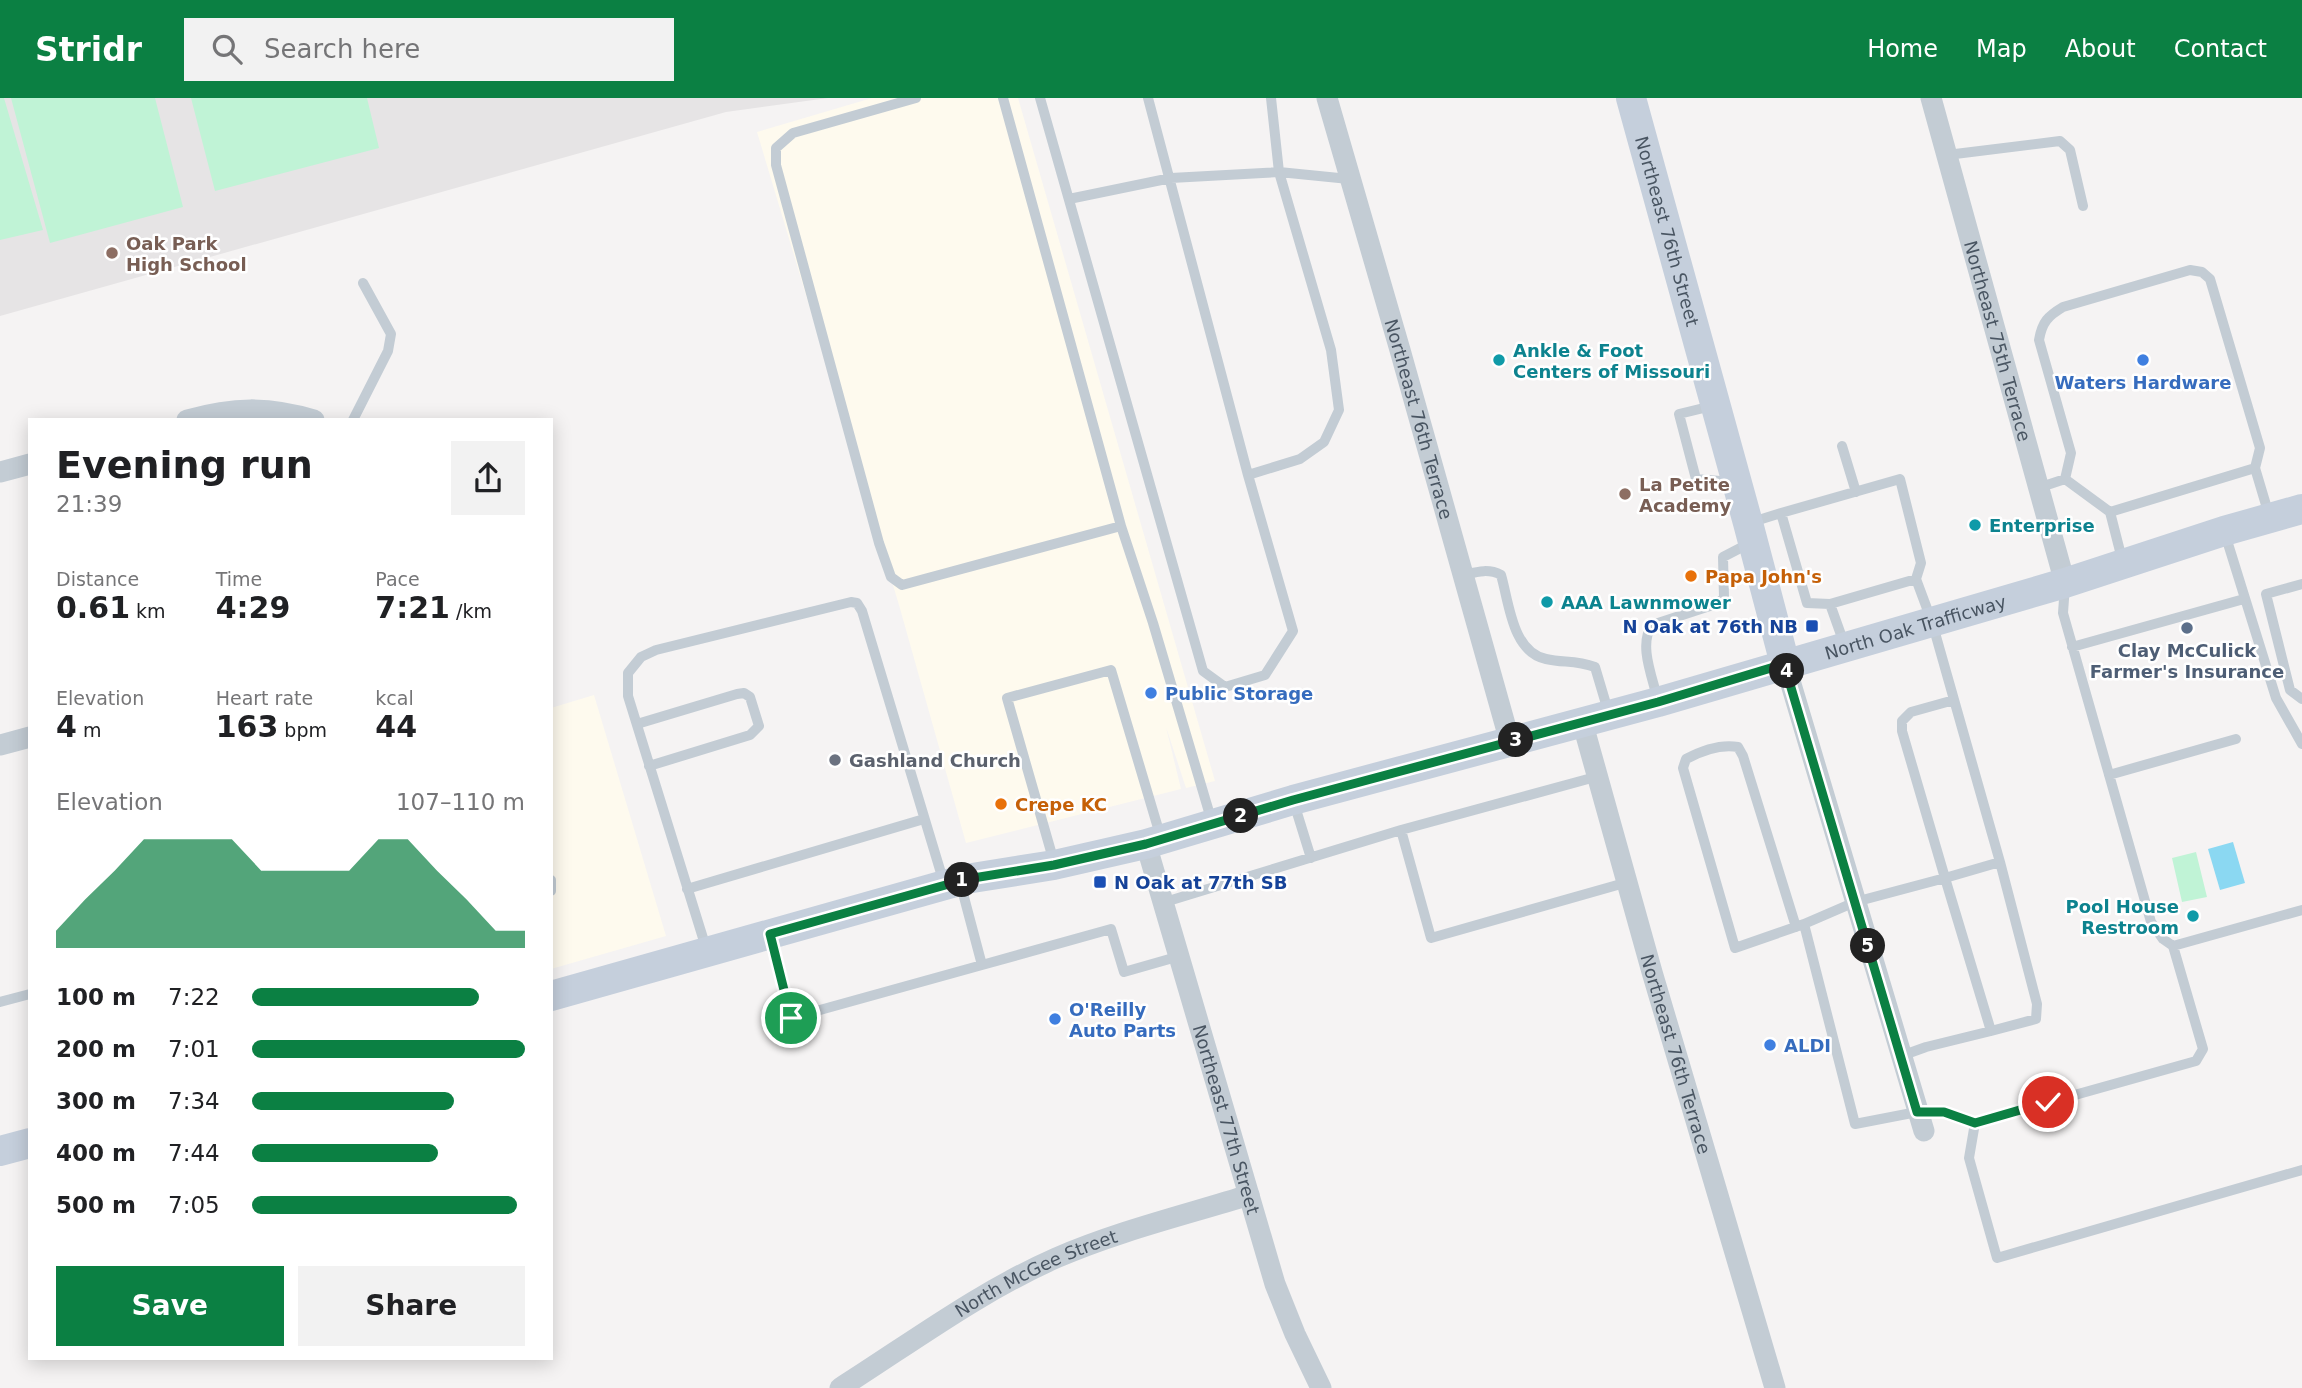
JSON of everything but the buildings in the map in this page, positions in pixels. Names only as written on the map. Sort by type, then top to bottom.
[{"type":"main road","name":"Northeast 76th Street","points":[[1631,98],[1784,664]]},
{"type":"main road","name":"North Oak Trafficway","points":[[553,995],[952,883],[1054,865],[1154,842],[1293,800],[1658,702],[2124,566],[2224,531],[2302,509]]},
{"type":"main road","points":[[0,1152],[28,1144]]},
{"type":"street","name":"Northeast 76th Terrace","points":[[1327,98],[1510,742]]},
{"type":"street","name":"Northeast 75th Terrace","points":[[1931,98],[2065,583]]},
{"type":"street","points":[[196,418],[232,410],[267,409],[305,418]]},
{"type":"street","points":[[0,472],[28,465]]},
{"type":"street","name":"Northeast 76th Street","points":[[1784,664],[1920,1121]]},
{"type":"street","name":"Northeast 76th Terrace","points":[[1595,717],[1599,776],[1775,1388]]},
{"type":"street","points":[[0,745],[28,738]]},
{"type":"street","name":"Northeast 77th Street","points":[[1154,842],[1165,902],[1275,1284],[1321,1388]]},
{"type":"street","name":"North McGee Street","points":[[841,1388],[972,1303],[1057,1258],[1107,1239],[1249,1195]]},
{"type":"lane","points":[[916,98],[793,133],[776,148],[776,165],[879,543],[891,577],[902,585],[1121,526]]},
{"type":"lane","points":[[1003,98],[1121,526],[1157,635],[1213,825]]},
{"type":"lane","points":[[1040,98],[1203,671],[1226,687],[1265,676],[1293,631],[1248,475],[1148,98]]},
{"type":"lane","points":[[1248,475],[1300,459],[1324,442],[1339,411],[1331,351],[1279,172],[1271,98]]},
{"type":"lane","points":[[1947,155],[2060,141],[2070,150],[2083,206]]},
{"type":"lane","points":[[1069,199],[1171,178],[1279,172],[1349,179]]},
{"type":"lane","points":[[2065,479],[2071,453],[2039,340],[2042,325],[2050,314],[2063,307],[2190,270],[2202,272],[2210,279],[2260,448],[2255,468],[2270,518]]},
{"type":"lane","points":[[354,418],[388,351],[391,334],[363,283]]},
{"type":"lane","points":[[1842,446],[1856,492]]},
{"type":"lane","points":[[2110,512],[2255,468]]},
{"type":"lane","points":[[1658,702],[1645,642],[1647,632],[1652,625],[1719,603],[1724,597],[1723,557],[1750,532],[1782,513],[1900,479],[1921,563],[1916,579],[1954,700],[2037,1004],[2036,1019],[1901,1056]]},
{"type":"lane","points":[[2038,488],[2065,479]]},
{"type":"lane","points":[[2065,479],[2110,512],[2124,566]]},
{"type":"lane","points":[[1782,513],[1807,603],[1830,604],[1916,579]]},
{"type":"lane","points":[[2224,531],[2276,698],[2302,744]]},
{"type":"lane","points":[[1463,575],[1494,571],[1501,575],[1519,639],[1532,654],[1544,659],[1577,661],[1595,667],[1595,717]]},
{"type":"lane","points":[[2000,862],[1855,902],[1800,926],[1735,948],[1682,768],[1686,759],[1697,753],[1729,745],[1738,747],[1743,756],[1800,926],[1855,1124],[1920,1121],[1944,1112],[1975,1123],[2196,1061],[2203,1049],[2173,946],[2163,939],[2151,922],[2072,647],[2063,613],[2065,583]]},
{"type":"lane","points":[[2302,584],[2266,594],[2290,690],[2302,699]]},
{"type":"lane","points":[[2072,647],[2244,598]]},
{"type":"lane","points":[[708,952],[628,696],[628,673],[641,657],[669,646],[851,602],[857,603],[862,611],[924,818],[952,883],[982,965]]},
{"type":"lane","points":[[1830,604],[1845,646]]},
{"type":"lane","points":[[1054,865],[1007,698],[1111,670],[1154,842]]},
{"type":"lane","points":[[637,724],[744,693],[750,697],[759,726],[750,735],[649,766]]},
{"type":"lane","points":[[1954,700],[1910,712],[1902,721],[1902,731],[1991,1031]]},
{"type":"lane","points":[[2109,775],[2236,738]]},
{"type":"lane","points":[[1165,902],[1401,831],[1599,776]]},
{"type":"lane","points":[[1293,800],[1311,858]]},
{"type":"lane","points":[[687,889],[924,818]]},
{"type":"lane","points":[[1401,831],[1431,938],[1628,882]]},
{"type":"lane","points":[[2173,946],[2302,910]]},
{"type":"lane","points":[[770,934],[791,1018],[1111,929],[1124,972],[1180,956]]},
{"type":"lane","points":[[0,1002],[28,995]]},
{"type":"lane","points":[[1975,1123],[1969,1158],[1997,1258],[2302,1170]]},
{"type":"shaded area","name":"Oak Park High School","points":[[0,98],[828,98],[726,112],[0,316]]},
{"type":"shaded area","name":"Public Storage","points":[[872,98],[1018,98],[1215,781],[1186,788],[1166,727],[1181,789],[966,843],[899,605],[757,132]]},
{"type":"shaded area","points":[[594,695],[666,936],[553,968],[553,707]]},
{"type":"green space","points":[[0,98],[4,98],[43,230],[0,240]]},
{"type":"green space","points":[[11,98],[155,98],[183,207],[50,243]]},
{"type":"green space","points":[[191,98],[367,98],[379,148],[215,191]]},
{"type":"green space","points":[[2196,852],[2207,897],[2182,902],[2172,858]]},
{"type":"water","points":[[2233,842],[2245,883],[2220,890],[2208,849]]},
{"type":"place","name":"Oak Park High School","points":[[112,253]]},
{"type":"place","name":"Ankle & Foot Centers of Missouri","points":[[1499,360]]},
{"type":"place","name":"Waters Hardware","points":[[2143,360]]},
{"type":"place","name":"La Petite Academy","points":[[1625,494]]},
{"type":"place","name":"Enterprise","points":[[1975,525]]},
{"type":"place","name":"Papa John's","points":[[1691,576]]},
{"type":"place","name":"AAA Lawnmower","points":[[1547,602]]},
{"type":"place","name":"N Oak at 76th NB","points":[[1812,626]]},
{"type":"place","name":"Clay McCulick Farmer's Insurance","points":[[2187,628]]},
{"type":"place","name":"Public Storage","points":[[1151,693]]},
{"type":"place","name":"Gashland Church","points":[[835,760]]},
{"type":"place","name":"Crepe KC","points":[[1001,804]]},
{"type":"place","name":"N Oak at 77th SB","points":[[1100,882]]},
{"type":"place","name":"Pool House Restroom","points":[[2193,916]]},
{"type":"place","name":"O'Reilly Auto Parts","points":[[1055,1019]]},
{"type":"place","name":"ALDI","points":[[1770,1045]]},
{"type":"route","points":[[791,1018],[770,934],[967,879],[1054,865],[1146,844],[1293,800],[1658,702],[1784,664],[1917,1112],[1944,1112],[1975,1123],[2048,1102]]}]
